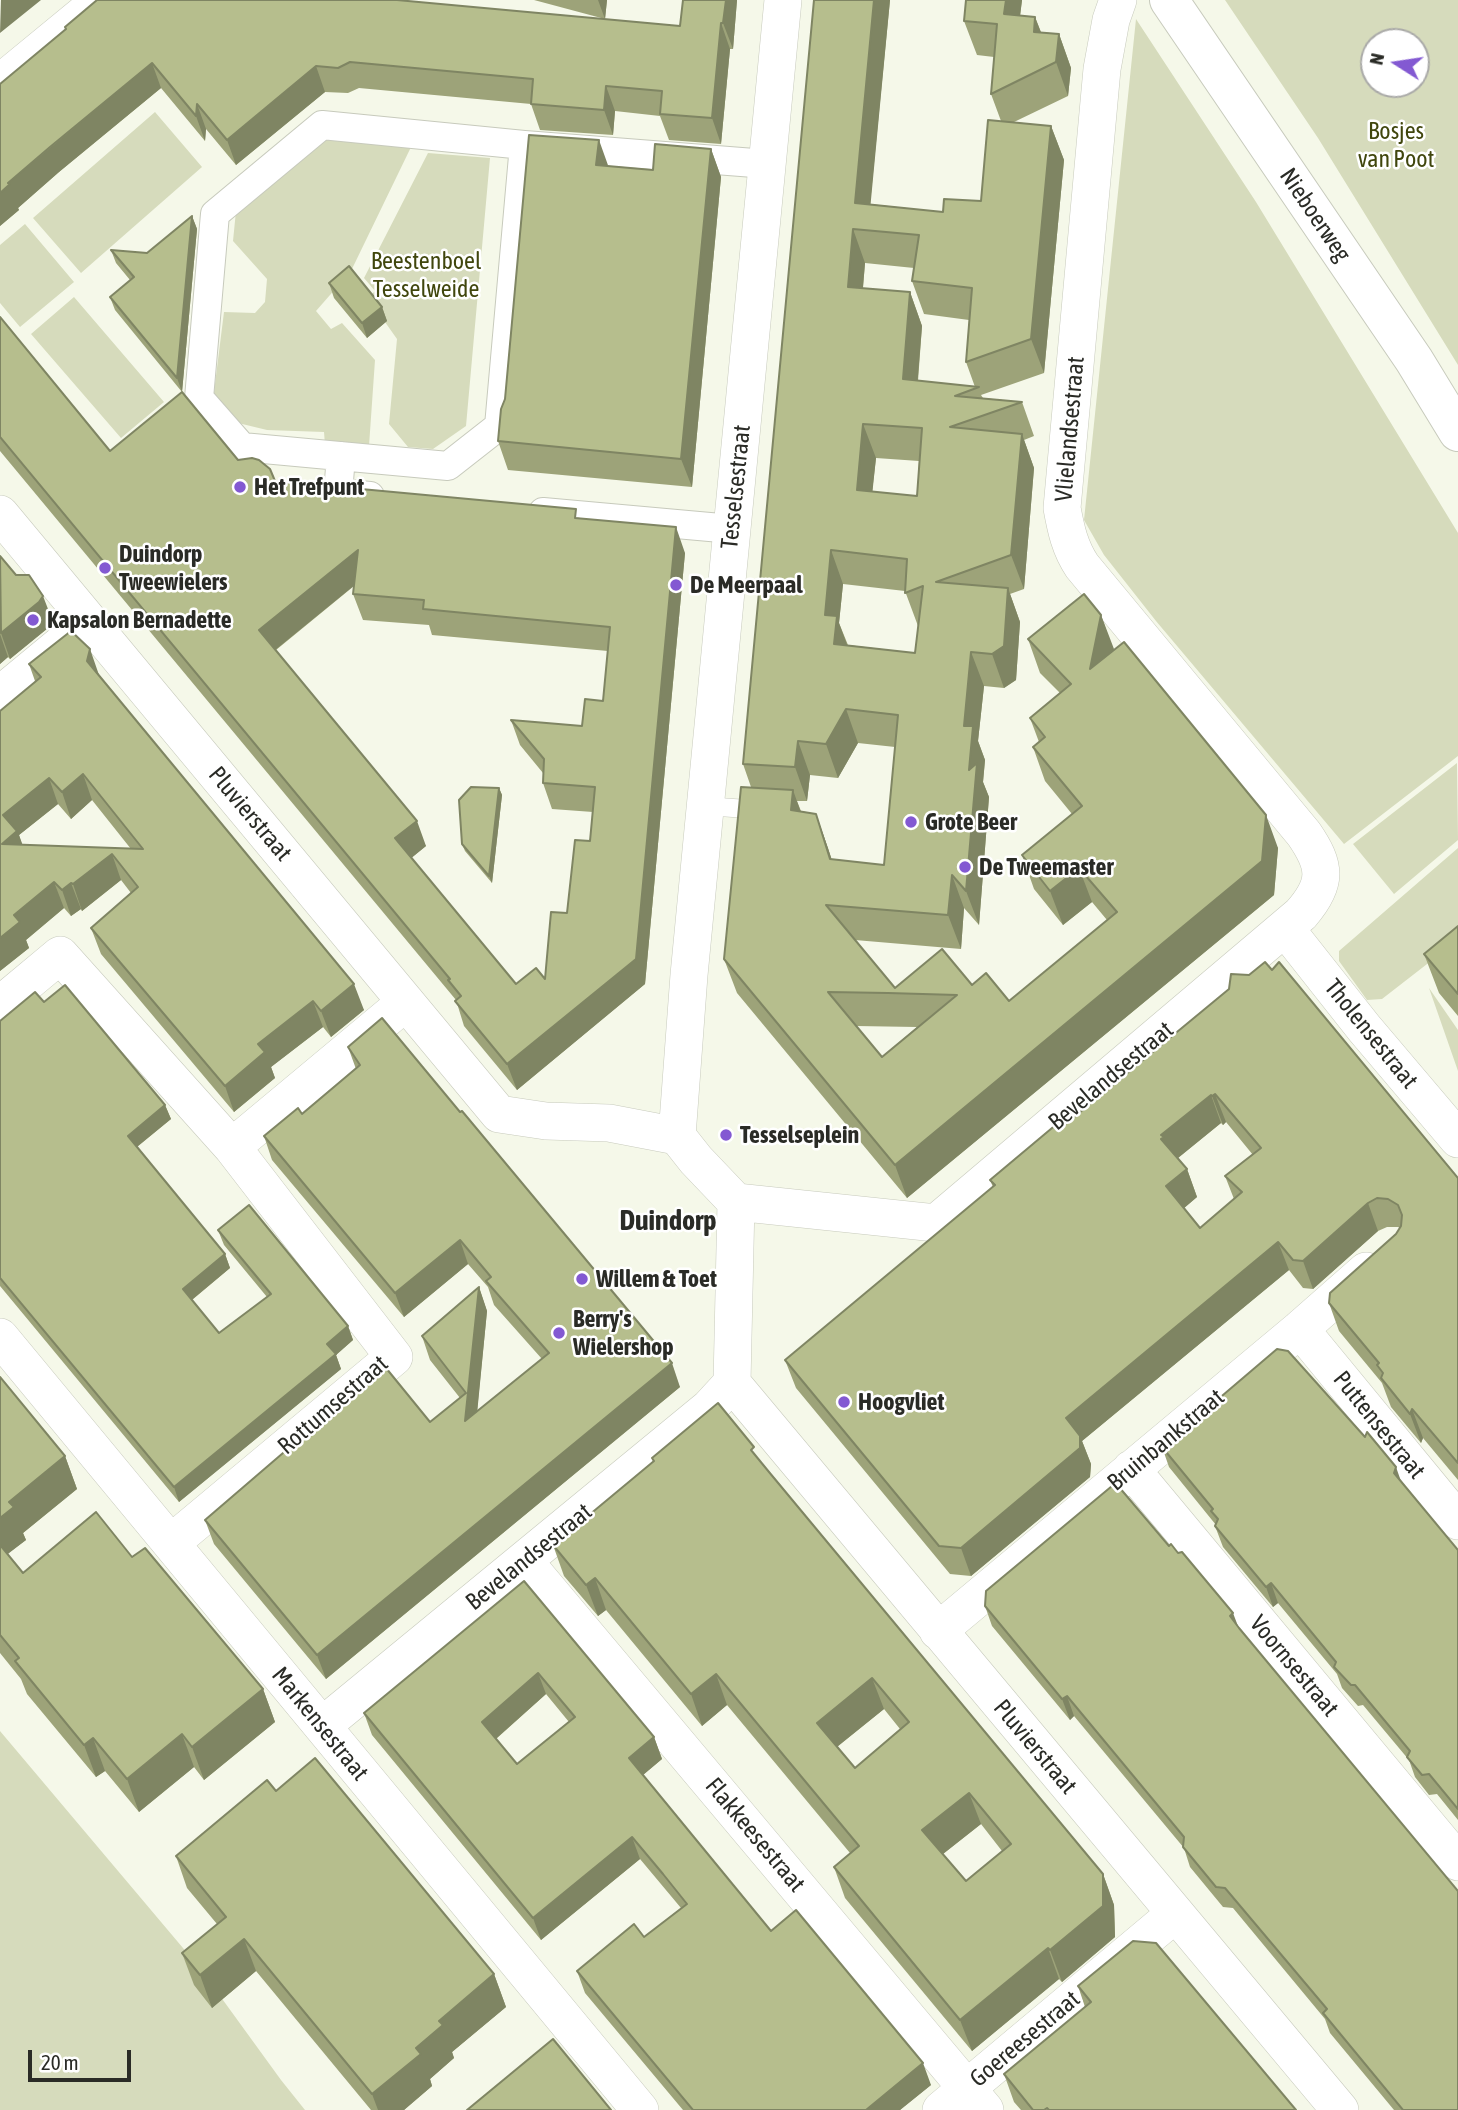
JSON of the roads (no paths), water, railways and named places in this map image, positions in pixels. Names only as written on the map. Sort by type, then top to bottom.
[{"type":"street","points":[[0,83],[101,0]]},
{"type":"street","name":"Tesselsestraat","points":[[677,1136],[689,975],[783,0]]},
{"type":"street","name":"Vlielandsestraat","points":[[1118,0],[1111,20],[1102,69],[1062,508],[1066,532],[1072,551],[1082,566],[1317,853],[1321,869],[1320,884],[1313,901],[1285,928]]},
{"type":"street","name":"Nieboerweg","points":[[1168,0],[1414,360],[1458,432]]},
{"type":"street","points":[[524,145],[499,426],[448,466],[242,447],[199,398],[215,214],[322,125],[524,145],[767,164]]},
{"type":"street","points":[[341,456],[338,493],[394,498]]},
{"type":"street","points":[[518,509],[732,529]]},
{"type":"street","name":"Pluvierstraat","points":[[0,514],[499,1114],[546,1121],[609,1123],[677,1136]]},
{"type":"street","points":[[0,695],[89,622]]},
{"type":"street","name":"Tholensestraat","points":[[1285,928],[1364,1028],[1458,1139]]},
{"type":"street","name":"Bevelandsestraat","points":[[736,1202],[936,1223],[1285,928]]},
{"type":"street","name":"Rottumsestraat","points":[[0,1005],[60,955],[232,1147],[394,1357],[171,1543]]},
{"type":"street","points":[[232,1147],[406,1002]]},
{"type":"street","points":[[677,1136],[736,1202],[732,1384]]},
{"type":"street","name":"Bruinbankstraat","points":[[938,1630],[1300,1329],[1392,1247]]},
{"type":"street","name":"Puttensestraat","points":[[1300,1329],[1458,1521]]},
{"type":"street","name":"Markensestraat","points":[[0,1337],[640,2110]]},
{"type":"street","name":"Bevelandsestraat","points":[[322,1726],[709,1408],[732,1384]]},
{"type":"street","name":"Pluvierstraat","points":[[732,1384],[1340,2110]]},
{"type":"street","name":"Voornsestraat","points":[[1130,1469],[1458,1863]]},
{"type":"street","name":"Flakkeesestraat","points":[[524,1561],[964,2103]]},
{"type":"street","name":"Goereesestraat","points":[[964,2103],[1175,1914]]},
{"type":"lane","points":[[705,806],[772,810]]},
{"type":"place","name":"Het Trefpunt","points":[[240,487]]},
{"type":"place","name":"Duindorp Tweewielers","points":[[105,568]]},
{"type":"place","name":"De Meerpaal","points":[[676,585]]},
{"type":"place","name":"Kapsalon Bernadette","points":[[33,620]]},
{"type":"place","name":"Grote Beer","points":[[911,822]]},
{"type":"place","name":"De Tweemaster","points":[[965,867]]},
{"type":"place","name":"Tesselseplein","points":[[726,1135]]},
{"type":"place","name":"Willem & Toet","points":[[582,1279]]},
{"type":"place","name":"Berry's Wielershop","points":[[559,1333]]},
{"type":"place","name":"Hoogvliet","points":[[844,1402]]},
{"type":"district","name":"Duindorp","points":[[668,1221]]},
{"type":"park label","name":"Bosjes van Poot","points":[[1396,145]]},
{"type":"park label","name":"Beestenboel Tesselweide","points":[[426,275]]}]
